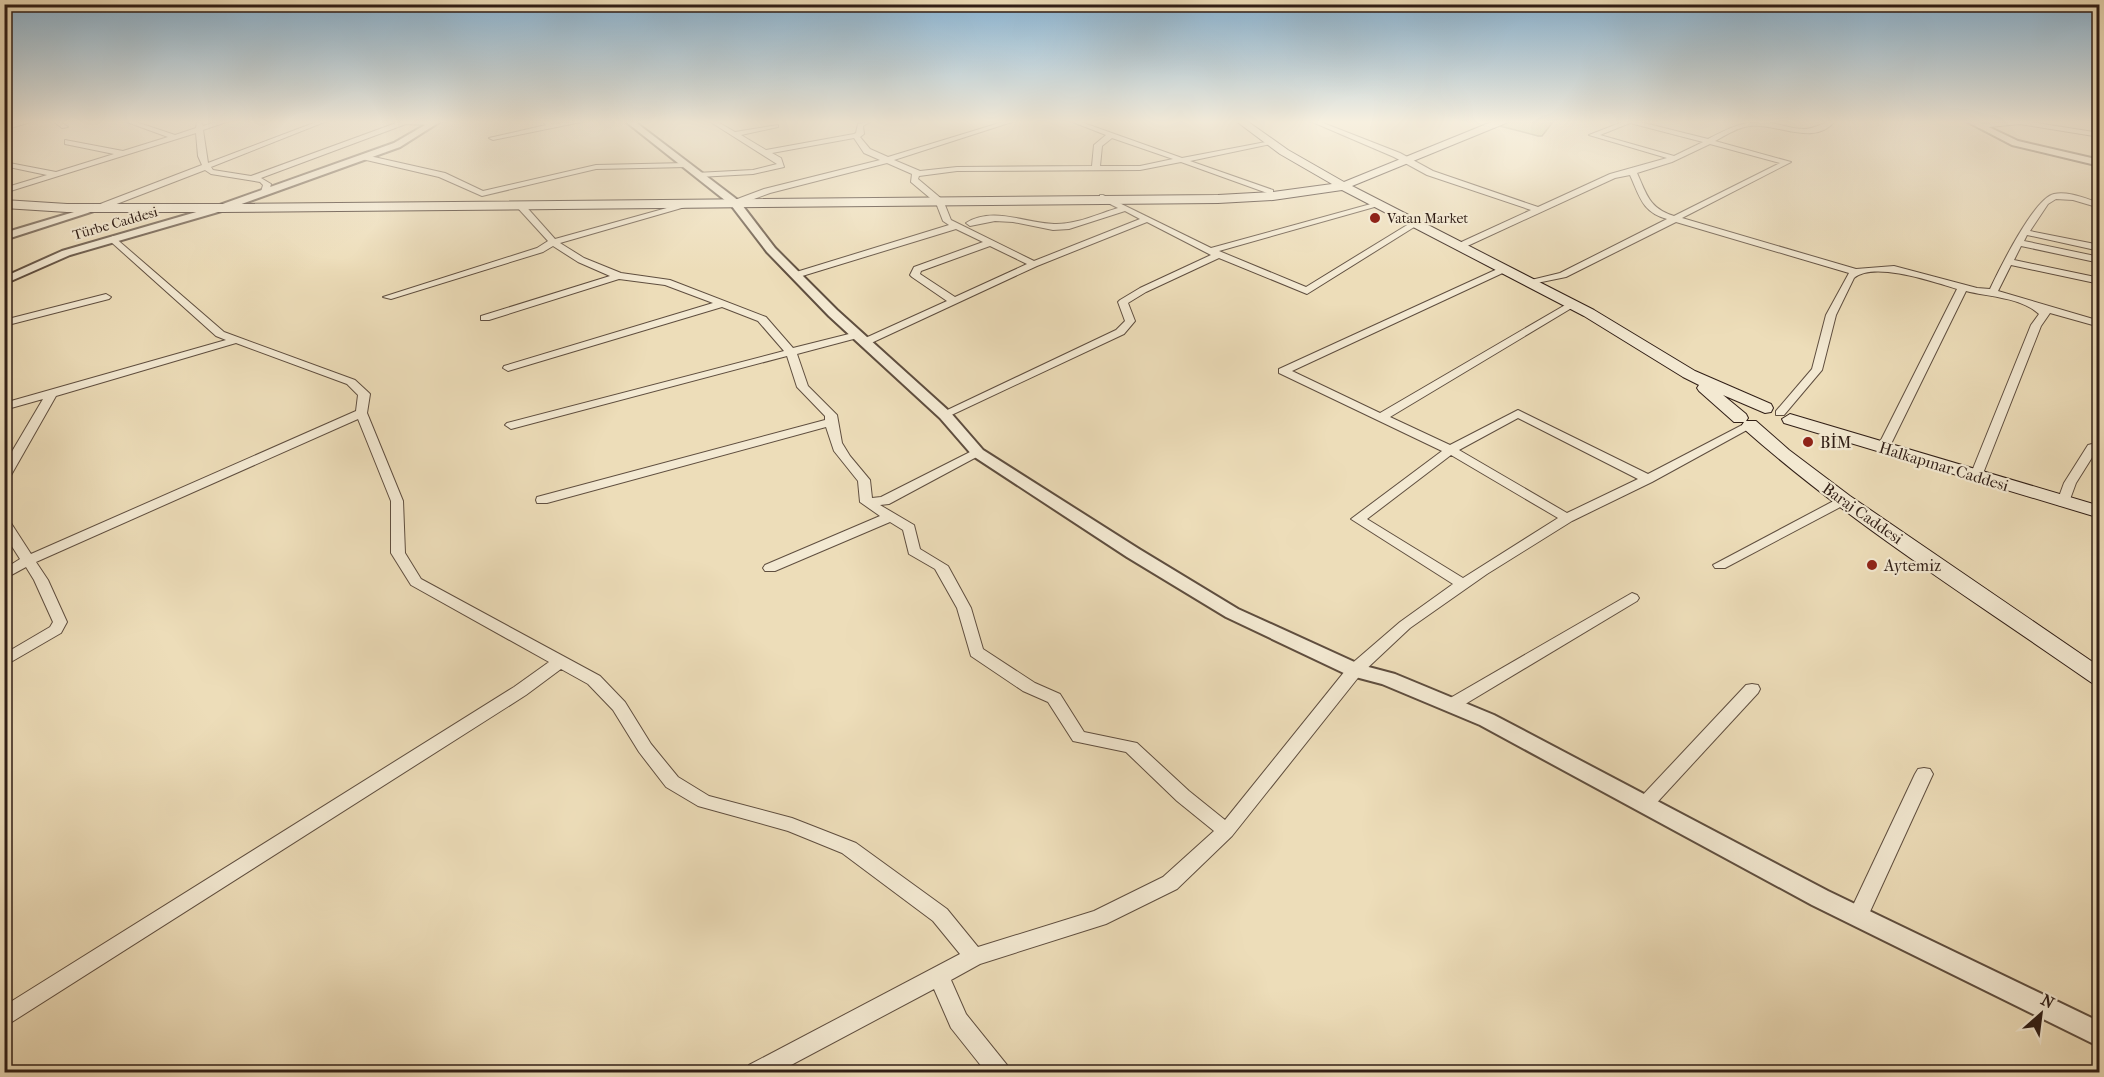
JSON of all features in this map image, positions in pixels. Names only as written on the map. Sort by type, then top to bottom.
[{"type":"main road","points":[[1319,171],[1375,204],[1572,304],[1689,374]]},
{"type":"main road","points":[[1108,199],[1270,192],[1360,171]]},
{"type":"main road","points":[[104,206],[482,197],[938,200],[1273,196],[1343,186],[1374,171]]},
{"type":"main road","points":[[6,204],[221,208],[697,203],[736,200]]},
{"type":"main road","name":"Halkapınar Caddesi","points":[[1689,374],[1778,413],[1883,448],[2100,512]]},
{"type":"main road","name":"Baraj Caddesi","points":[[1689,374],[1783,454],[1843,500],[2100,678]]},
{"type":"main road","points":[[1751,407],[1778,413],[1792,426],[1779,431],[1745,421],[1739,412],[1741,409],[1751,407]]},
{"type":"street","points":[[42,171],[56,174]]},
{"type":"street","points":[[4,191],[65,171]]},
{"type":"street","points":[[4,237],[104,206],[197,171]]},
{"type":"street","points":[[210,171],[253,178],[267,184],[265,192]]},
{"type":"street","points":[[253,178],[271,171]]},
{"type":"street","name":"Türbe Caddesi","points":[[5,278],[66,253],[221,208],[324,171]]},
{"type":"street","points":[[426,171],[442,175],[482,197],[580,171]]},
{"type":"street","points":[[695,171],[736,200],[771,250],[861,338],[945,415],[978,453],[1132,553],[1232,613],[1355,670],[1388,679],[1487,720],[1858,916],[2100,1035]]},
{"type":"street","points":[[699,175],[756,171]]},
{"type":"street","points":[[736,200],[844,171]]},
{"type":"street","points":[[913,171],[919,174]]},
{"type":"street","points":[[940,171],[915,175],[914,180],[938,200],[947,221],[1034,264]]},
{"type":"street","points":[[1209,171],[1270,192]]},
{"type":"street","points":[[1427,171],[1538,210]]},
{"type":"street","points":[[1530,283],[1563,275],[1769,171]]},
{"type":"street","points":[[1460,246],[1613,176],[1633,172],[1648,206],[1674,219],[1856,272],[1894,269],[1993,292],[2100,324]]},
{"type":"street","points":[[1993,292],[2023,232],[2050,198],[2059,196],[2073,198],[2100,206]]},
{"type":"street","points":[[1108,199],[1214,253],[1307,291],[1415,224]]},
{"type":"street","points":[[388,297],[540,250],[553,242],[697,203]]},
{"type":"street","points":[[519,204],[553,242],[581,260],[619,276],[667,282],[762,319],[791,352],[803,387],[831,415],[831,433],[847,463],[864,480],[866,502]]},
{"type":"street","points":[[945,415],[1119,332],[1130,321],[1123,302],[1214,253],[1375,204]]},
{"type":"street","points":[[970,223],[995,218],[1053,227],[1069,226],[1126,208]]},
{"type":"street","points":[[511,425],[791,352],[861,338],[954,301],[1034,264],[1148,219]]},
{"type":"street","points":[[796,275],[956,226]]},
{"type":"street","points":[[2023,232],[2100,248]]},
{"type":"street","points":[[113,239],[220,334],[351,382],[364,394],[361,412],[397,501],[398,553],[416,582],[594,680],[619,706],[645,748],[672,782],[704,801],[792,825],[849,848],[940,915],[974,957]]},
{"type":"street","points":[[2017,242],[2100,260]]},
{"type":"street","points":[[954,301],[915,275],[917,269],[990,243]]},
{"type":"street","points":[[2007,261],[2100,281]]},
{"type":"street","points":[[1504,269],[1283,371],[1383,416],[1450,450],[1567,518]]},
{"type":"street","points":[[1778,413],[1817,370],[1831,315],[1850,277],[1856,272]]},
{"type":"street","points":[[485,318],[619,276]]},
{"type":"street","points":[[1883,448],[1958,294],[1964,287]]},
{"type":"street","points":[[4,323],[106,297]]},
{"type":"street","points":[[508,368],[724,303]]},
{"type":"street","points":[[1383,416],[1572,304]]},
{"type":"street","points":[[1976,476],[2036,325],[2045,314],[2037,307]]},
{"type":"street","points":[[4,407],[237,340]]},
{"type":"street","points":[[4,477],[52,393]]},
{"type":"street","points":[[4,575],[28,561],[361,412]]},
{"type":"street","points":[[1463,584],[1358,519],[1450,450],[1518,412],[1648,479]]},
{"type":"street","points":[[757,1072],[974,957],[1099,918],[1170,883],[1226,831],[1355,670],[1405,625],[1463,584],[1567,518],[1648,479],[1745,421]]},
{"type":"street","points":[[542,500],[831,422]]},
{"type":"street","points":[[2063,502],[2070,483],[2092,448]]},
{"type":"street","points":[[866,502],[884,501],[978,453]]},
{"type":"street","points":[[1720,565],[1843,500]]},
{"type":"street","points":[[866,502],[909,528],[914,551],[941,566],[964,608],[976,652],[1029,687],[1054,698],[1079,737],[1131,747],[1183,796],[1226,831]]},
{"type":"street","points":[[770,568],[890,516]]},
{"type":"street","points":[[4,523],[40,580],[60,622],[56,630],[4,661]]},
{"type":"street","points":[[1450,705],[1632,598]]},
{"type":"street","points":[[4,1018],[491,709],[561,661]]},
{"type":"street","points":[[1645,804],[1752,689]]},
{"type":"street","points":[[1858,916],[1924,774]]},
{"type":"street","points":[[939,976],[958,1021],[999,1072]]},
{"type":"place","name":"Vatan Market","points":[[1375,218]]},
{"type":"place","name":"BİM","points":[[1808,442]]},
{"type":"place","name":"Aytemiz","points":[[1872,565]]}]
